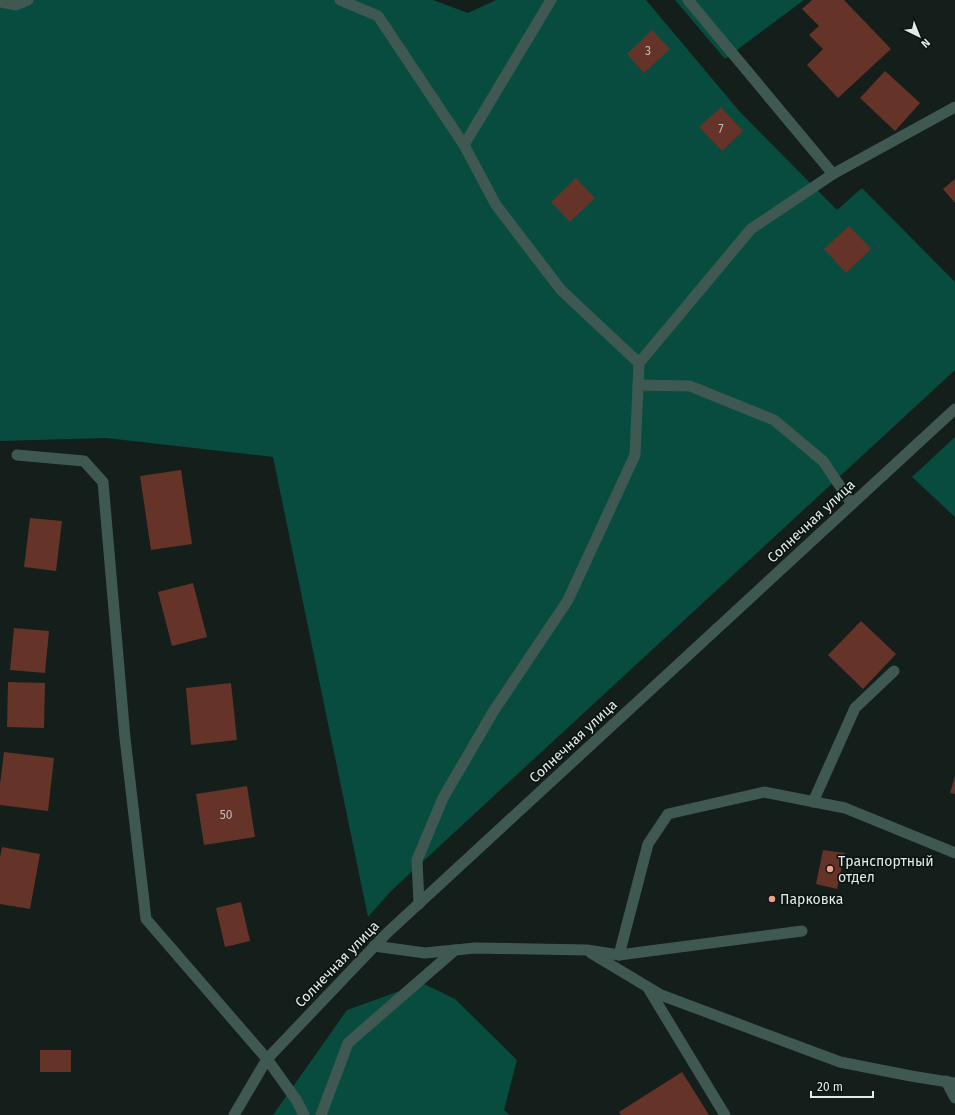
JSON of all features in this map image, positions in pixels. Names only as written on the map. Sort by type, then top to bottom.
[{"type":"street","points":[[0,2],[16,5],[28,0]]},
{"type":"street","points":[[340,0],[378,16],[464,145],[496,205],[561,290],[639,363]]},
{"type":"street","points":[[464,145],[551,0]]},
{"type":"street","points":[[688,0],[833,174]]},
{"type":"street","points":[[418,904],[417,860],[443,798],[493,712],[568,600],[635,455],[639,363],[751,229],[833,174],[955,107]]},
{"type":"street","points":[[638,385],[690,386],[774,420],[824,461],[852,504]]},
{"type":"street","name":"Солнечная улица","points":[[234,1115],[267,1059],[374,946],[955,409]]},
{"type":"street","points":[[17,455],[84,461],[103,482],[125,738],[146,919],[267,1059],[298,1101],[304,1115]]},
{"type":"street","points":[[813,802],[855,708],[894,671]]},
{"type":"street","points":[[619,956],[648,844],[668,814],[764,792],[845,808],[955,853]]},
{"type":"street","points":[[374,946],[425,953],[476,948],[586,950],[619,956],[802,931]]},
{"type":"street","points":[[320,1115],[348,1043],[455,950]]},
{"type":"street","points":[[586,950],[662,995],[840,1062],[951,1082],[955,1098]]},
{"type":"street","points":[[648,987],[725,1115]]},
{"type":"green space","points":[[0,0],[433,0],[468,13],[496,0],[646,0],[740,112],[837,210],[862,188],[955,282],[955,370],[391,891],[368,917],[273,457],[106,438],[0,441]]},
{"type":"green space","points":[[675,0],[804,0],[725,59]]},
{"type":"green space","points":[[955,437],[955,517],[912,477]]},
{"type":"green space","points":[[422,983],[455,999],[517,1060],[504,1110],[510,1115],[273,1115],[347,1010]]},
{"type":"building","points":[[812,0],[844,0],[891,49],[838,98],[807,65],[823,49],[809,35],[819,26],[802,9]]},
{"type":"building","points":[[652,30],[670,49],[644,73],[627,54]]},
{"type":"building","points":[[885,71],[920,103],[895,131],[860,98]]},
{"type":"building","points":[[721,107],[743,131],[722,151],[699,127]]},
{"type":"building","points":[[576,178],[595,198],[570,222],[551,202]]},
{"type":"building","points":[[955,179],[955,203],[943,189]]},
{"type":"building","points":[[849,226],[871,249],[846,273],[824,249]]},
{"type":"building","points":[[181,470],[192,544],[151,550],[140,476]]},
{"type":"building","points":[[30,518],[62,521],[56,571],[24,567]]},
{"type":"building","points":[[193,583],[207,637],[172,646],[158,592]]},
{"type":"building","points":[[861,621],[896,654],[863,689],[828,655]]},
{"type":"building","points":[[14,628],[49,631],[45,673],[10,670]]},
{"type":"building","points":[[8,682],[45,683],[44,728],[7,727]]},
{"type":"building","points":[[231,683],[237,740],[191,745],[186,688]]},
{"type":"building","points":[[4,752],[54,758],[48,811],[0,805],[0,784]]},
{"type":"building","points":[[955,776],[955,794],[950,793]]},
{"type":"building","points":[[247,786],[255,837],[204,845],[196,794]]},
{"type":"building","points":[[2,847],[40,854],[30,909],[0,904],[0,857]]},
{"type":"building","name":"Транспортный отдел","points":[[823,850],[845,853],[837,889],[816,884]]},
{"type":"building","points":[[241,902],[250,941],[225,947],[216,908]]},
{"type":"building","points":[[40,1050],[71,1050],[71,1072],[40,1072]]},
{"type":"building","points":[[682,1072],[709,1115],[621,1115],[619,1112]]},
{"type":"place","name":"Транспортный отдел","points":[[830,869]]},
{"type":"place","name":"Парковка","points":[[772,899]]}]
